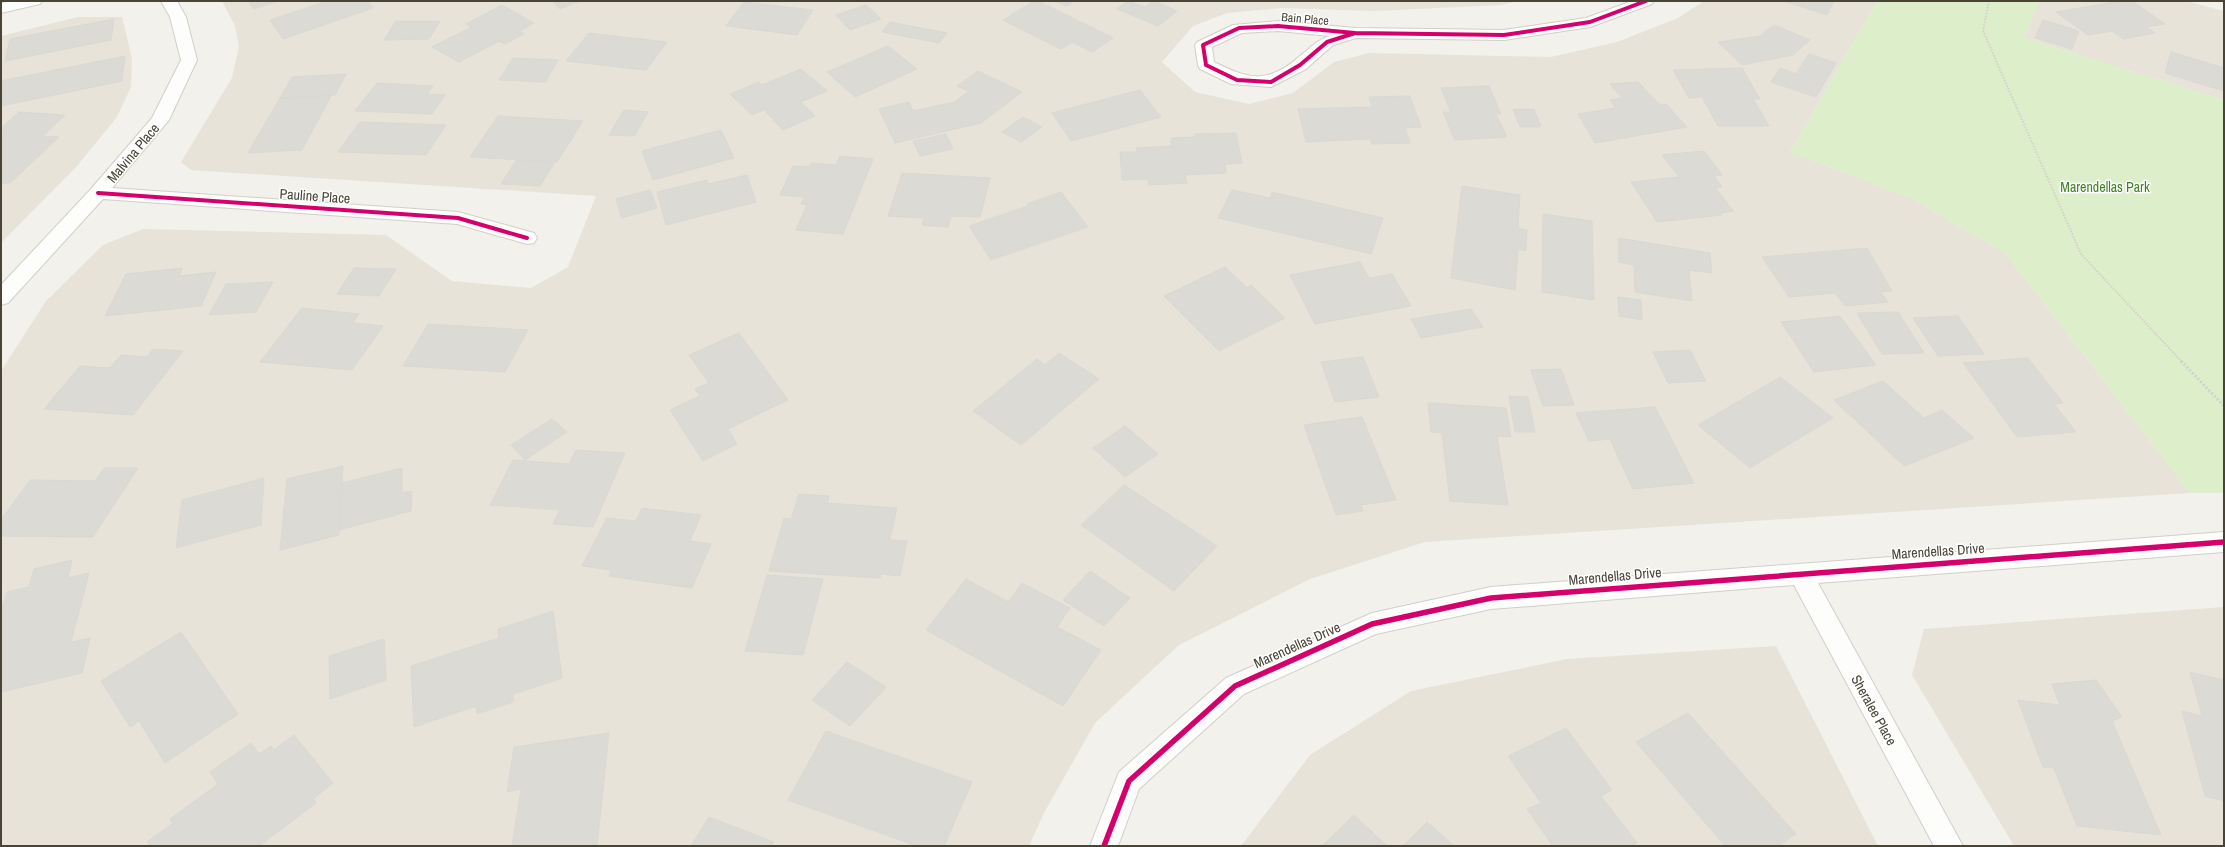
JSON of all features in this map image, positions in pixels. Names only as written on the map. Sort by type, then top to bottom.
[{"type":"street","points":[[1,8],[34,1]]},
{"type":"street","name":"Malvina Place","points":[[1,298],[98,193],[160,120],[189,60],[178,17],[169,1]]},
{"type":"street","name":"Bain Place","points":[[1355,33],[1327,42],[1300,65],[1271,82],[1237,80],[1206,65],[1204,45],[1239,28],[1278,26],[1355,33],[1510,34],[1590,22],[1646,1]]},
{"type":"street","name":"Pauline Place","points":[[98,193],[458,218],[527,238]]},
{"type":"street","name":"Marendellas Drive","points":[[1104,846],[1129,781],[1234,686],[1372,624],[1491,598],[1800,573],[2224,542]]},
{"type":"street","name":"Sheralee Place","points":[[1800,573],[1949,846]]},
{"type":"path","points":[[1989,1],[1983,31],[2081,254],[2224,406]]},
{"type":"shaded area","points":[[222,1],[1518,1],[1501,5],[1375,11],[1282,8],[1227,13],[1193,26],[1162,62],[1195,92],[1249,104],[1293,93],[1334,62],[1369,53],[1551,57],[1617,42],[1678,18],[1704,1],[1877,1],[1790,152],[1911,198],[2005,253],[2190,493],[1425,542],[1310,579],[1179,645],[1095,723],[1044,813],[1029,846],[1,846],[1,371],[46,301],[103,245],[143,229],[386,235],[452,281],[531,288],[568,267],[596,196],[191,170],[181,162],[232,78],[239,46],[235,26]]},
{"type":"shaded area","points":[[2039,1],[2186,1],[2224,11],[2224,100],[2024,38]]},
{"type":"shaded area","points":[[78,17],[122,17],[132,59],[131,87],[117,117],[77,166],[1,243],[1,36]]},
{"type":"shaded area","points":[[2224,607],[2224,846],[2014,846],[1912,675],[1924,629]]},
{"type":"shaded area","points":[[1776,646],[1878,846],[1241,846],[1310,755],[1411,691],[1567,659]]},
{"type":"green space","name":"Marendellas Park","points":[[1877,1],[2039,1],[2024,38],[2224,100],[2224,493],[2190,493],[2005,253],[1911,198],[1790,152]]},
{"type":"building","points":[[248,1],[278,1],[254,9]]},
{"type":"building","points":[[328,1],[368,1],[373,8],[283,39],[270,20]]},
{"type":"building","points":[[552,1],[580,1],[560,9]]},
{"type":"building","points":[[1034,1],[1038,1],[1113,38],[1092,52],[1072,42],[1061,49],[1003,20]]},
{"type":"building","points":[[1055,1],[1074,1],[1067,6]]},
{"type":"building","points":[[1128,1],[1145,7],[1154,1],[1177,11],[1158,26],[1117,9]]},
{"type":"building","points":[[1784,1],[1834,1],[1827,15]]},
{"type":"building","points":[[2121,1],[2132,1],[2165,24],[2147,27],[2155,33],[2123,39],[2113,31],[2088,35],[2056,12]]},
{"type":"building","points":[[744,2],[813,10],[797,35],[726,26]]},
{"type":"building","points":[[502,5],[534,23],[519,31],[524,34],[505,44],[499,41],[459,62],[432,47],[472,27],[466,24]]},
{"type":"building","points":[[866,5],[881,19],[850,30],[836,15]]},
{"type":"building","points":[[114,19],[111,40],[5,61],[10,39]]},
{"type":"building","points":[[2043,20],[2079,31],[2072,49],[2035,38]]},
{"type":"building","points":[[396,21],[440,21],[429,39],[384,40]]},
{"type":"building","points":[[890,22],[947,33],[939,43],[882,32]]},
{"type":"building","points":[[1774,25],[1810,40],[1793,55],[1742,65],[1718,42],[1760,36]]},
{"type":"building","points":[[589,33],[667,42],[646,70],[566,61]]},
{"type":"building","points":[[888,46],[917,69],[855,97],[827,72]]},
{"type":"building","points":[[2171,52],[2224,68],[2224,91],[2165,73]]},
{"type":"building","points":[[1809,54],[1836,63],[1816,97],[1771,82],[1780,68],[1796,74]]},
{"type":"building","points":[[125,56],[122,81],[1,106],[1,81]]},
{"type":"building","points":[[513,58],[558,60],[545,82],[499,80]]},
{"type":"building","points":[[1742,68],[1760,99],[1753,99],[1769,126],[1718,126],[1702,97],[1689,98],[1673,70]]},
{"type":"building","points":[[801,69],[827,91],[801,102],[815,116],[783,130],[764,110],[752,115],[730,94],[759,82],[762,85]]},
{"type":"building","points":[[978,71],[1022,92],[981,123],[895,143],[879,109],[909,102],[913,111],[955,102],[969,91],[957,86]]},
{"type":"building","points":[[346,74],[335,95],[280,98],[292,77]]},
{"type":"building","points":[[1638,82],[1660,105],[1666,104],[1687,127],[1595,143],[1578,114],[1616,108],[1610,100],[1622,98],[1610,84]]},
{"type":"building","points":[[377,83],[433,86],[427,94],[445,95],[432,114],[355,111]]},
{"type":"building","points":[[1489,86],[1501,114],[1496,114],[1507,137],[1455,140],[1443,112],[1451,112],[1441,88]]},
{"type":"building","points":[[1140,90],[1161,117],[1071,141],[1052,113]]},
{"type":"building","points":[[331,96],[302,150],[248,153],[280,98]]},
{"type":"building","points":[[1410,96],[1421,127],[1405,128],[1410,143],[1372,144],[1370,139],[1306,142],[1298,109],[1372,107],[1369,97]]},
{"type":"building","points":[[1513,109],[1534,109],[1541,127],[1520,127]]},
{"type":"building","points":[[624,110],[648,112],[634,136],[609,135]]},
{"type":"building","points":[[19,112],[65,115],[43,136],[59,137],[10,183],[1,183],[1,137],[5,133],[1,133],[1,128]]},
{"type":"building","points":[[498,116],[583,121],[557,162],[470,157]]},
{"type":"building","points":[[1023,117],[1042,127],[1021,142],[1002,132]]},
{"type":"building","points":[[360,122],[446,125],[426,155],[338,152]]},
{"type":"building","points":[[721,130],[734,158],[653,180],[642,151]]},
{"type":"building","points":[[1236,133],[1242,163],[1225,164],[1226,173],[1185,175],[1187,183],[1149,185],[1148,179],[1122,180],[1120,152],[1137,152],[1136,148],[1171,146],[1171,138],[1196,137],[1195,134]]},
{"type":"building","points":[[946,134],[953,149],[920,156],[913,141]]},
{"type":"building","points":[[1704,151],[1722,175],[1714,176],[1722,187],[1716,188],[1733,211],[1721,213],[1722,215],[1657,222],[1631,182],[1679,177],[1662,155]]},
{"type":"building","points":[[840,156],[873,159],[843,234],[796,230],[807,205],[801,204],[804,197],[780,195],[793,166],[809,167],[812,163],[836,165]]},
{"type":"building","points":[[516,160],[555,162],[540,186],[501,184]]},
{"type":"building","points":[[902,173],[990,178],[980,217],[951,216],[948,227],[922,225],[924,218],[888,216]]},
{"type":"building","points":[[747,175],[756,202],[666,225],[657,192],[707,180],[708,184]]},
{"type":"building","points":[[1462,186],[1520,195],[1518,228],[1527,230],[1526,251],[1518,249],[1515,290],[1451,278]]},
{"type":"building","points":[[650,190],[657,208],[622,218],[616,199]]},
{"type":"building","points":[[1232,190],[1270,198],[1272,192],[1383,218],[1371,254],[1218,218]]},
{"type":"building","points":[[1061,192],[1088,227],[991,260],[969,226],[1028,206],[1027,204]]},
{"type":"building","points":[[1543,214],[1592,221],[1594,300],[1542,292]]},
{"type":"building","points":[[1618,238],[1710,253],[1712,273],[1689,270],[1692,301],[1635,292],[1634,265],[1619,262]]},
{"type":"building","points":[[1867,248],[1892,291],[1880,292],[1888,302],[1845,306],[1835,293],[1789,297],[1762,257]]},
{"type":"building","points":[[1360,262],[1369,278],[1392,274],[1411,306],[1315,324],[1290,275]]},
{"type":"building","points":[[1225,267],[1247,288],[1251,285],[1285,318],[1219,351],[1164,296]]},
{"type":"building","points":[[182,268],[179,276],[216,272],[201,306],[105,316],[126,274]]},
{"type":"building","points":[[354,268],[396,269],[379,296],[337,294]]},
{"type":"building","points":[[273,282],[256,312],[209,315],[226,284]]},
{"type":"building","points":[[1618,297],[1641,300],[1642,320],[1619,316]]},
{"type":"building","points":[[302,308],[359,314],[353,323],[383,326],[352,370],[260,362]]},
{"type":"building","points":[[1471,309],[1483,327],[1421,338],[1411,319]]},
{"type":"building","points":[[1898,312],[1924,353],[1882,354],[1857,313]]},
{"type":"building","points":[[1840,316],[1876,365],[1814,372],[1781,322]]},
{"type":"building","points":[[1958,316],[1984,354],[1938,356],[1913,318]]},
{"type":"building","points":[[428,324],[528,330],[505,372],[403,366]]},
{"type":"building","points":[[739,333],[788,400],[728,429],[737,444],[703,461],[670,410],[700,396],[695,389],[709,383],[689,355]]},
{"type":"building","points":[[153,349],[183,351],[133,415],[44,409],[80,366],[110,368],[121,355],[147,357]]},
{"type":"building","points":[[1690,350],[1706,381],[1668,383],[1653,352]]},
{"type":"building","points":[[1059,353],[1099,379],[1021,445],[973,411],[1037,359],[1045,365]]},
{"type":"building","points":[[1363,357],[1379,397],[1335,402],[1321,362]]},
{"type":"building","points":[[2028,358],[2063,403],[2054,404],[2076,432],[2017,437],[1963,363]]},
{"type":"building","points":[[1561,369],[1574,405],[1543,406],[1531,370]]},
{"type":"building","points":[[1780,377],[1833,418],[1750,468],[1698,425]]},
{"type":"building","points":[[1883,381],[1924,418],[1942,410],[1974,438],[1904,466],[1834,400]]},
{"type":"building","points":[[1509,396],[1528,397],[1535,432],[1515,432]]},
{"type":"building","points":[[1428,403],[1506,408],[1511,437],[1497,436],[1508,505],[1450,501],[1442,433],[1431,432]]},
{"type":"building","points":[[1655,407],[1694,483],[1633,489],[1610,439],[1589,441],[1576,413]]},
{"type":"building","points":[[1362,417],[1396,500],[1361,505],[1363,511],[1336,515],[1304,425]]},
{"type":"building","points":[[552,419],[567,432],[525,460],[511,445]]},
{"type":"building","points":[[1125,426],[1158,454],[1125,477],[1093,448]]},
{"type":"building","points":[[576,450],[625,453],[593,527],[553,524],[560,510],[490,505],[513,460],[569,464]]},
{"type":"building","points":[[343,466],[339,535],[280,550],[287,479]]},
{"type":"building","points":[[104,468],[138,468],[93,537],[1,536],[1,520],[30,480],[95,481]]},
{"type":"building","points":[[402,468],[402,493],[412,491],[411,511],[339,530],[342,483]]},
{"type":"building","points":[[264,478],[261,525],[176,548],[182,500]]},
{"type":"building","points":[[1124,485],[1217,546],[1174,591],[1081,525]]},
{"type":"building","points":[[799,494],[829,496],[827,503],[897,508],[890,540],[907,541],[900,576],[881,574],[880,578],[769,571],[784,518],[791,519]]},
{"type":"building","points":[[642,508],[701,515],[690,541],[711,544],[692,588],[609,576],[611,570],[582,566],[607,518],[636,521]]},
{"type":"building","points":[[72,560],[68,578],[89,573],[71,642],[90,638],[82,673],[1,692],[1,610],[7,592],[29,587],[34,569]]},
{"type":"building","points":[[1090,571],[1130,598],[1104,626],[1063,600]]},
{"type":"building","points":[[767,575],[823,579],[803,655],[745,651]]},
{"type":"building","points":[[966,579],[1008,602],[1022,583],[1070,608],[1057,627],[1101,650],[1063,706],[926,630]]},
{"type":"building","points":[[553,611],[562,678],[513,694],[513,702],[477,714],[476,706],[414,727],[411,666],[499,638],[498,629]]},
{"type":"building","points":[[181,632],[238,714],[165,763],[139,721],[130,727],[101,681]]},
{"type":"building","points":[[384,639],[386,680],[330,699],[329,656]]},
{"type":"building","points":[[847,662],[886,687],[850,726],[812,700]]},
{"type":"building","points":[[2190,672],[2224,680],[2224,801],[2205,796],[2182,711],[2202,716]]},
{"type":"building","points":[[2096,680],[2122,717],[2112,721],[2161,835],[2077,826],[2054,768],[2043,767],[2018,700],[2060,705],[2052,684]]},
{"type":"building","points":[[1688,713],[1796,834],[1778,846],[1725,846],[1636,742]]},
{"type":"building","points":[[1566,728],[1612,790],[1601,796],[1637,843],[1631,846],[1553,846],[1527,809],[1541,803],[1508,756]]},
{"type":"building","points":[[826,731],[972,782],[944,846],[917,846],[788,800]]},
{"type":"building","points":[[609,733],[597,846],[512,846],[521,789],[507,792],[514,747]]},
{"type":"building","points":[[294,735],[333,783],[313,799],[316,803],[259,846],[150,846],[147,842],[173,823],[170,819],[218,784],[210,772],[251,743],[259,754],[271,746],[274,750]]},
{"type":"building","points":[[1354,815],[1387,846],[1322,846]]},
{"type":"building","points":[[709,817],[774,842],[772,846],[691,846]]},
{"type":"building","points":[[1427,822],[1454,846],[1403,846]]},
{"type":"cycle path","points":[[1355,33],[1327,42],[1300,65],[1271,82],[1237,80],[1206,65],[1203,45],[1239,28],[1278,26],[1355,33],[1504,35],[1590,22],[1646,1]]},
{"type":"cycle path","points":[[98,193],[458,218],[527,238]]},
{"type":"cycle path","points":[[1104,846],[1129,781],[1235,686],[1372,624],[1491,598],[2224,542]]}]
